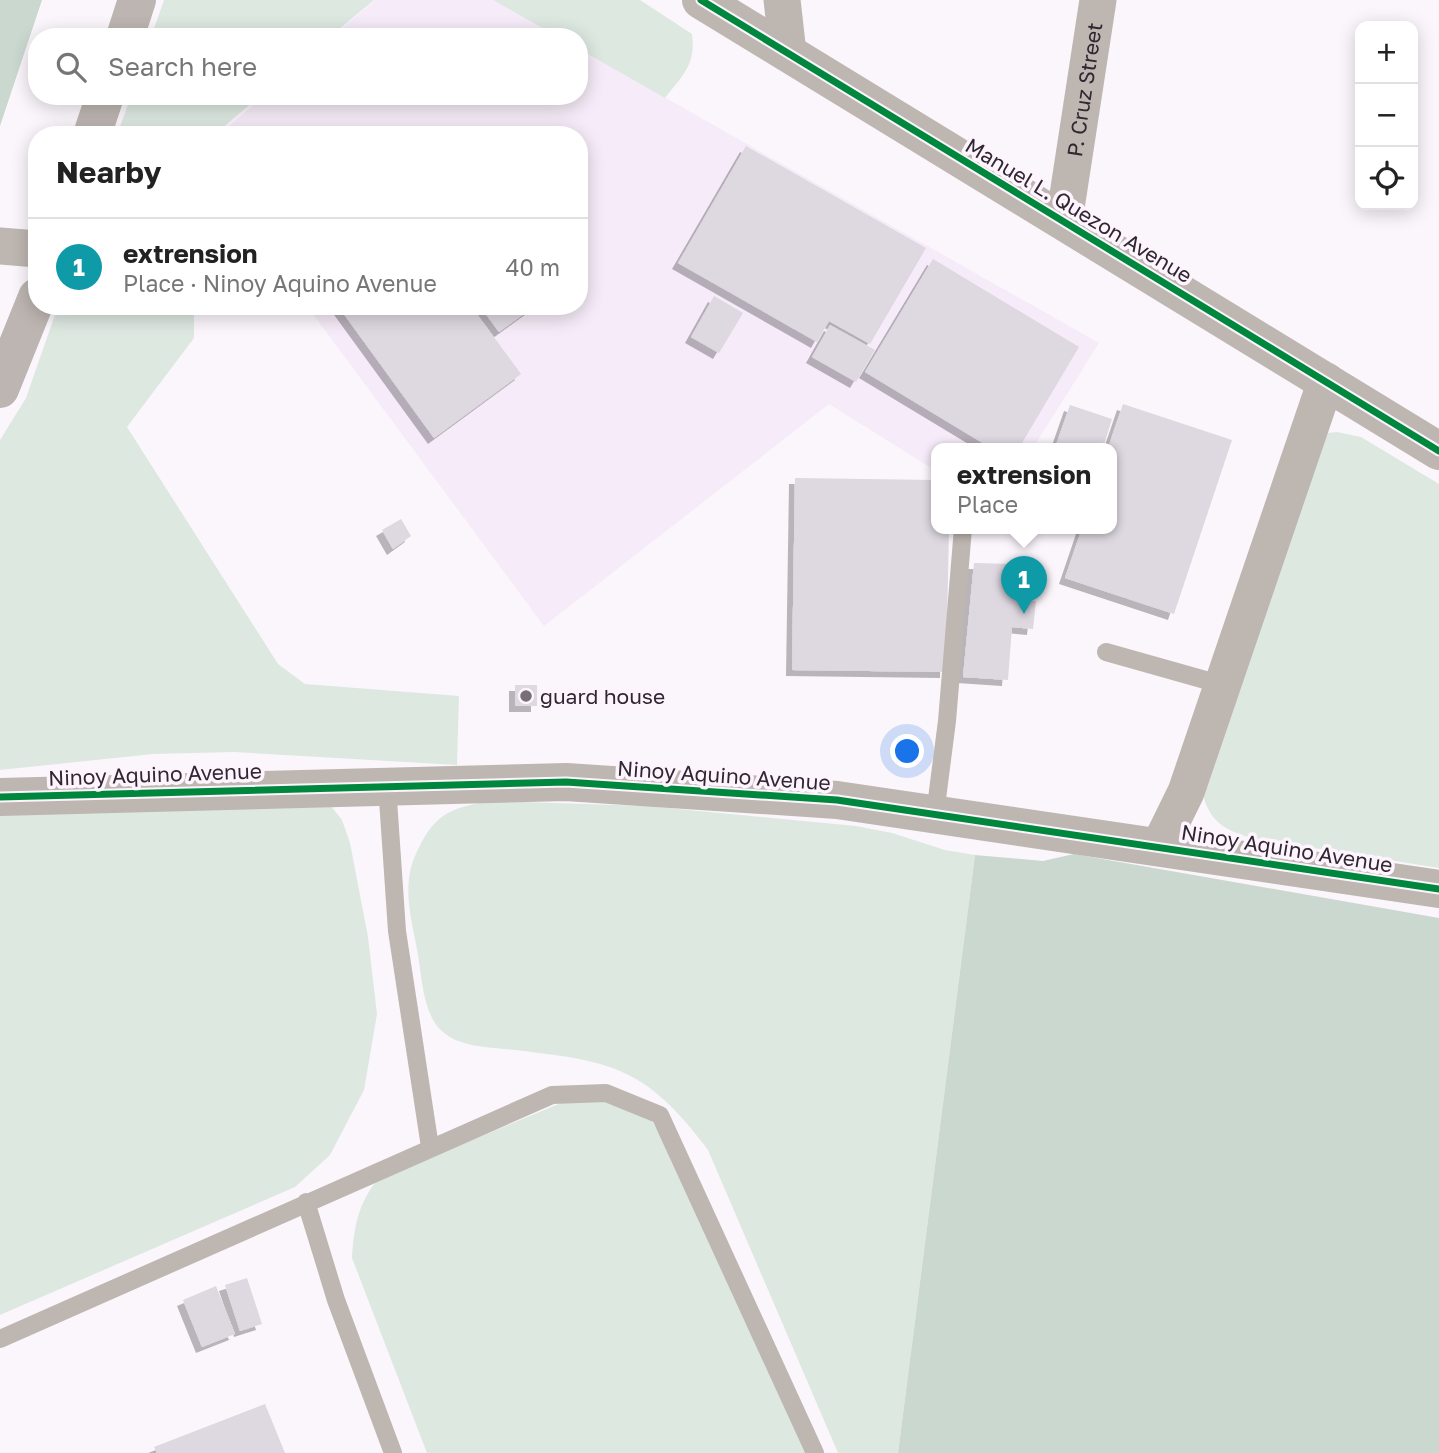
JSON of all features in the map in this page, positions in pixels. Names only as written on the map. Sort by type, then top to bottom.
[{"type":"main road","points":[[128,28],[137,0]]},
{"type":"main road","points":[[95,126],[102,105]]},
{"type":"main road","points":[[0,389],[30,315]]},
{"type":"street","name":"Manuel L. Quezon Avenue","points":[[701,0],[1439,451]]},
{"type":"street","points":[[782,0],[788,53]]},
{"type":"street","name":"P. Cruz Street","points":[[1064,221],[1098,0]]},
{"type":"street","points":[[0,246],[28,248]]},
{"type":"street","points":[[1159,847],[1186,792],[1326,382]]},
{"type":"street","name":"Ninoy Aquino Avenue","points":[[0,797],[566,782],[837,800],[1439,889]]},
{"type":"lane","points":[[935,814],[947,721],[963,534]]},
{"type":"lane","points":[[1106,652],[1223,685]]},
{"type":"lane","points":[[387,785],[397,931],[430,1147]]},
{"type":"lane","points":[[0,1339],[552,1095],[606,1093],[660,1115],[815,1453]]},
{"type":"lane","points":[[306,1202],[336,1300],[393,1453]]},
{"type":"shaded area","points":[[0,0],[42,0],[33,28],[28,28],[28,42],[0,126]]},
{"type":"shaded area","points":[[164,0],[374,0],[341,28],[154,28]]},
{"type":"shaded area","points":[[375,0],[493,0],[542,28],[342,28]]},
{"type":"shaded area","points":[[493,0],[640,0],[692,34],[692,54],[683,76],[665,98],[588,54],[588,28],[542,28]]},
{"type":"shaded area","points":[[588,54],[1099,343],[1036,443],[931,443],[931,468],[829,404],[544,626],[314,315],[588,315],[588,126],[229,126],[253,105],[588,105]]},
{"type":"shaded area","points":[[128,105],[249,105],[225,126],[120,126]]},
{"type":"shaded area","points":[[55,315],[194,315],[194,338],[127,427],[278,664],[305,684],[459,696],[457,765],[234,752],[153,754],[0,770],[0,440],[26,398]]},
{"type":"shaded area","points":[[1337,432],[1361,437],[1439,484],[1439,868],[1251,838],[1220,824],[1210,812],[1203,795],[1317,434]]},
{"type":"shaded area","points":[[491,801],[647,806],[856,826],[892,833],[945,850],[975,855],[898,1453],[838,1453],[708,1150],[663,1099],[621,1071],[597,1063],[473,1045],[457,1041],[437,1026],[424,994],[410,914],[408,890],[411,867],[428,831],[436,822],[453,811]]},
{"type":"shaded area","points":[[330,805],[342,820],[350,843],[368,937],[377,1014],[364,1090],[330,1155],[295,1187],[0,1315],[0,814]]},
{"type":"shaded area","points":[[1074,854],[1439,918],[1439,1453],[898,1453],[975,855],[1043,861]]},
{"type":"shaded area","points":[[598,1098],[649,1117],[675,1156],[809,1453],[427,1453],[352,1258],[356,1226],[366,1197],[378,1179],[566,1101]]},
{"type":"building","points":[[746,146],[926,248],[870,344],[829,321],[817,342],[678,263]]},
{"type":"building","points":[[933,259],[1079,347],[1022,443],[983,443],[865,372]]},
{"type":"building","points":[[714,296],[743,313],[719,353],[691,337]]},
{"type":"building","points":[[345,315],[478,315],[521,374],[434,438]]},
{"type":"building","points":[[487,315],[523,315],[499,332]]},
{"type":"building","points":[[830,325],[875,350],[856,382],[812,357]]},
{"type":"building","points":[[1123,404],[1232,440],[1174,614],[1065,578],[1080,534],[1117,534],[1117,443],[1110,443]]},
{"type":"building","points":[[1070,405],[1112,419],[1105,443],[1057,443]]},
{"type":"building","points":[[795,478],[931,480],[931,534],[949,534],[946,672],[792,670]]},
{"type":"building","points":[[401,519],[411,536],[393,549],[382,530]]},
{"type":"building","points":[[974,563],[1016,564],[1014,598],[1036,601],[1033,629],[1012,627],[1008,680],[963,677]]},
{"type":"building","name":"guard house","points":[[515,685],[537,685],[537,706],[515,706]]},
{"type":"building","points":[[247,1278],[262,1324],[240,1331],[225,1285]]},
{"type":"building","points":[[216,1286],[235,1334],[202,1347],[183,1300]]},
{"type":"building","points":[[265,1404],[285,1453],[157,1453],[154,1447]]},
{"type":"cycle path","points":[[701,0],[1439,451]]},
{"type":"cycle path","points":[[0,797],[566,782],[837,800],[1439,889]]},
{"type":"place","name":"extrension","points":[[1024,614]]},
{"type":"place","name":"guard house","points":[[526,696]]}]
